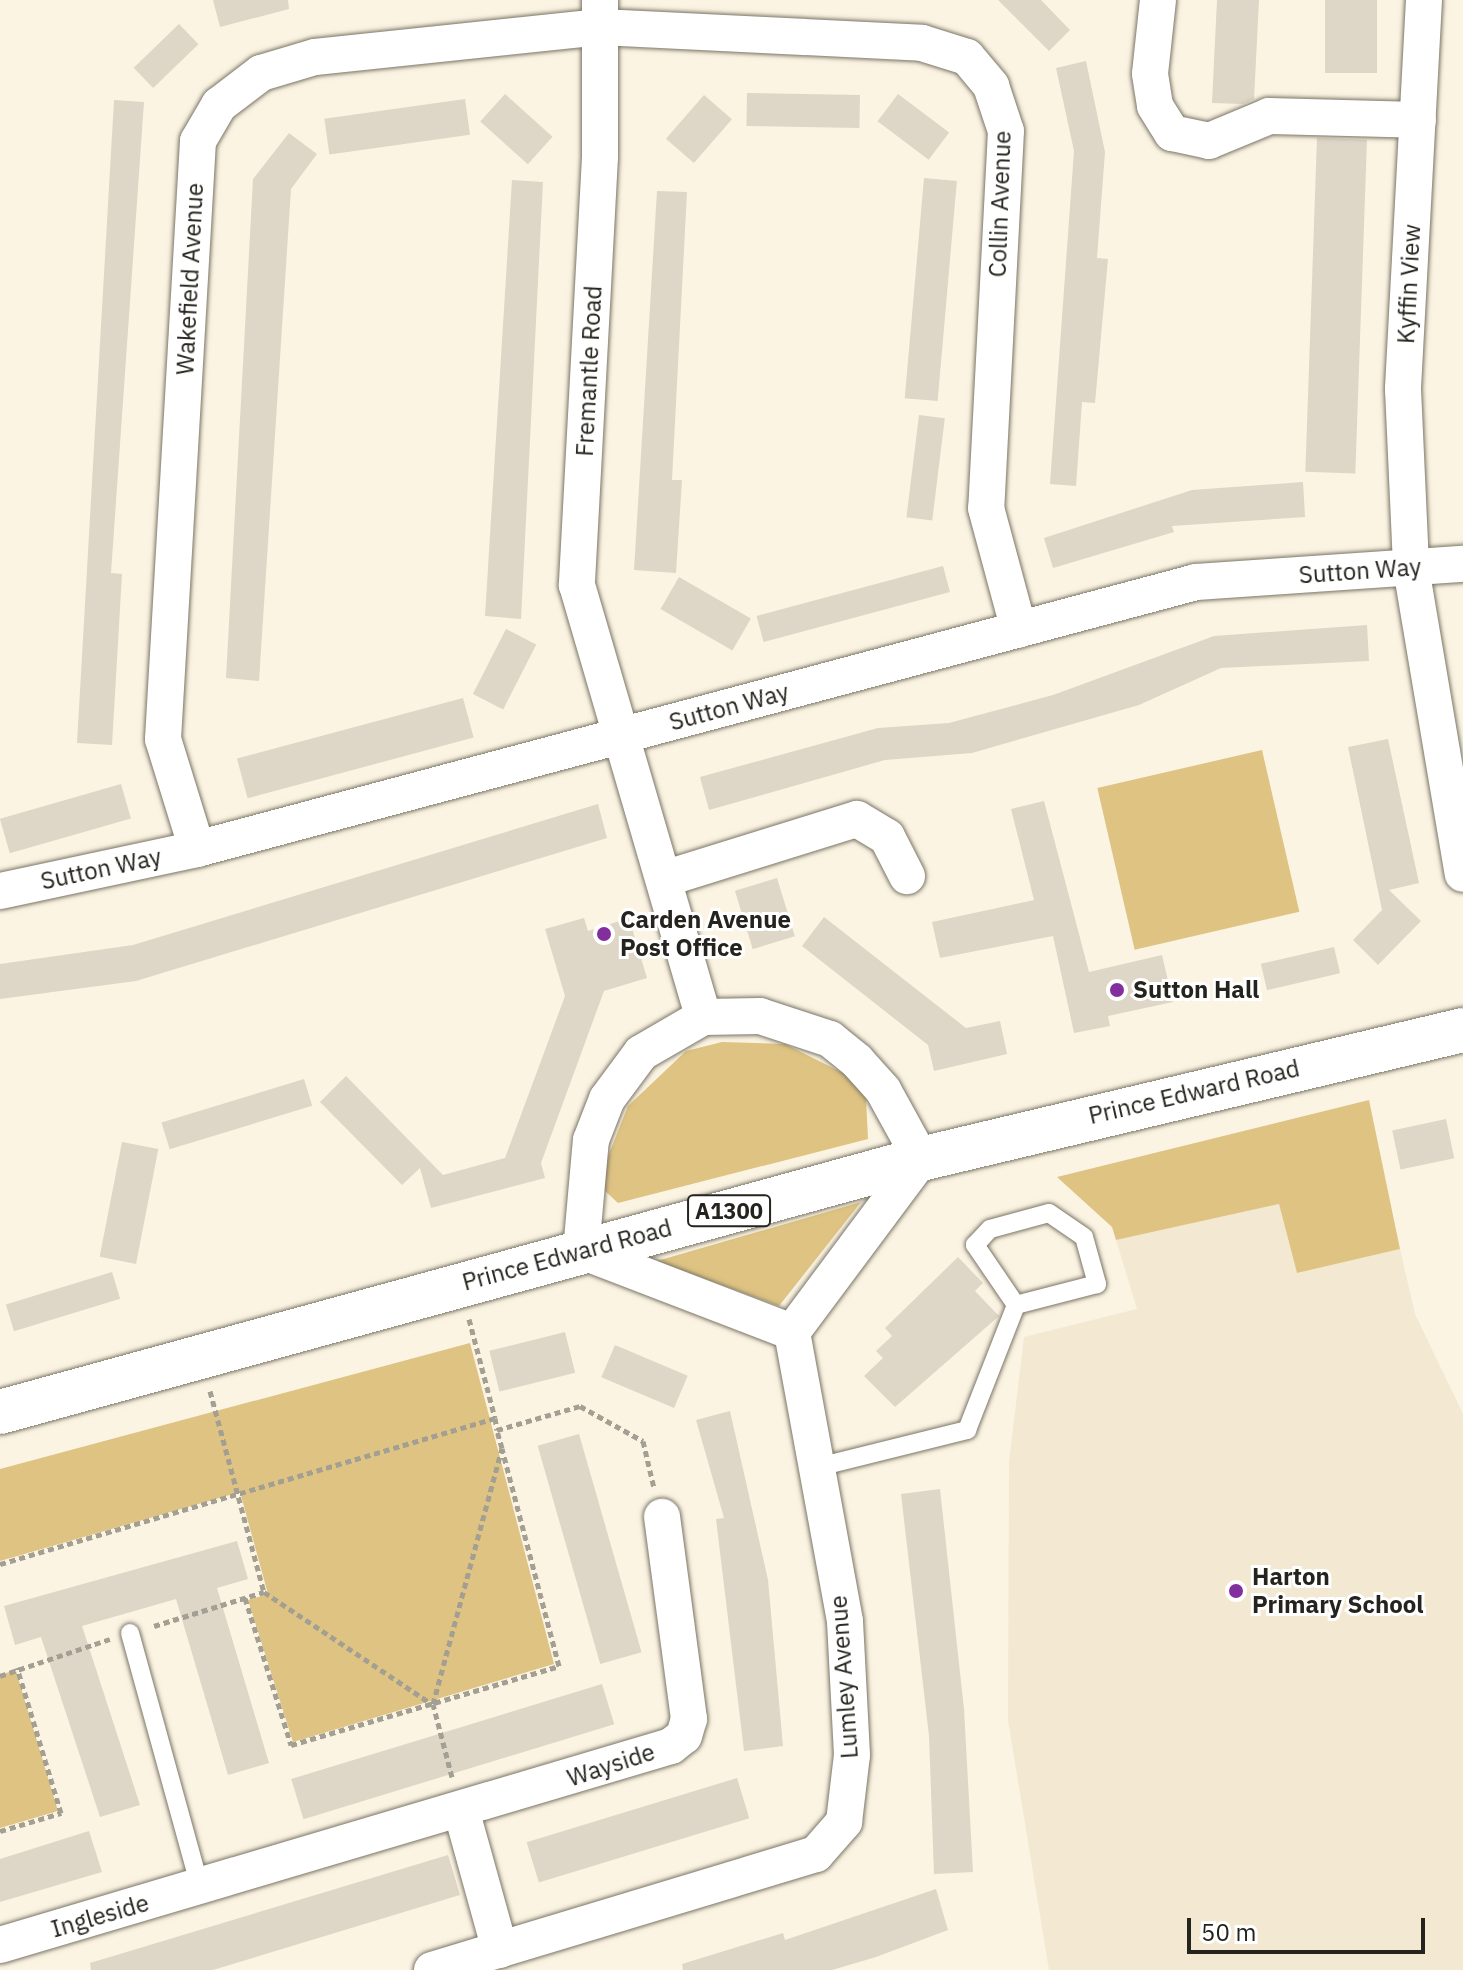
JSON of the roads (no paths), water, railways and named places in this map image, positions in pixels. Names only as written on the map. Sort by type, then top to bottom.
[{"type":"main road","name":"Prince Edward Road","points":[[0,1412],[921,1159],[1463,1030]]},
{"type":"street","points":[[1158,0],[1150,74],[1155,106],[1172,133],[1209,141],[1269,116],[1418,120]]},
{"type":"street","name":"Kyffin View","points":[[1424,0],[1403,389],[1411,568],[1448,721],[1463,874]]},
{"type":"street","name":"Collin Avenue","points":[[600,13],[922,43],[967,57],[991,86],[1006,131],[986,508],[1019,630]]},
{"type":"street","name":"Fremantle Road","points":[[600,13],[577,585],[626,735],[703,1017]]},
{"type":"street","name":"Wakefield Avenue","points":[[197,849],[163,739],[198,141],[219,105],[261,73],[315,57],[600,13]]},
{"type":"street","name":"Sutton Way","points":[[0,891],[197,849],[1196,582],[1463,564]]},
{"type":"street","points":[[667,878],[857,819],[887,837],[907,876]]},
{"type":"street","points":[[760,1016],[830,1039],[883,1090],[921,1159],[792,1332],[581,1251],[591,1140],[607,1099],[641,1053],[703,1017],[760,1016]]},
{"type":"street","name":"Lumley Avenue","points":[[432,1970],[816,1854],[844,1822],[852,1755],[845,1621],[792,1332]]},
{"type":"street","name":"Wayside","points":[[200,1887],[462,1813],[684,1736],[689,1719],[662,1517]]},
{"type":"street","points":[[462,1813],[500,1950]]},
{"type":"street","name":"Ingleside","points":[[0,1945],[200,1887]]},
{"type":"lane","points":[[1049,1213],[1084,1237],[1097,1284],[1016,1305],[975,1245],[990,1229],[1049,1213]]},
{"type":"lane","points":[[818,1467],[967,1430],[1016,1305]]},
{"type":"lane","points":[[130,1633],[200,1887]]},
{"type":"place","name":"Carden Avenue Post Office","points":[[604,934]]},
{"type":"place","name":"Sutton Hall","points":[[1117,990]]},
{"type":"place","name":"Harton Primary School","points":[[1236,1591]]}]
